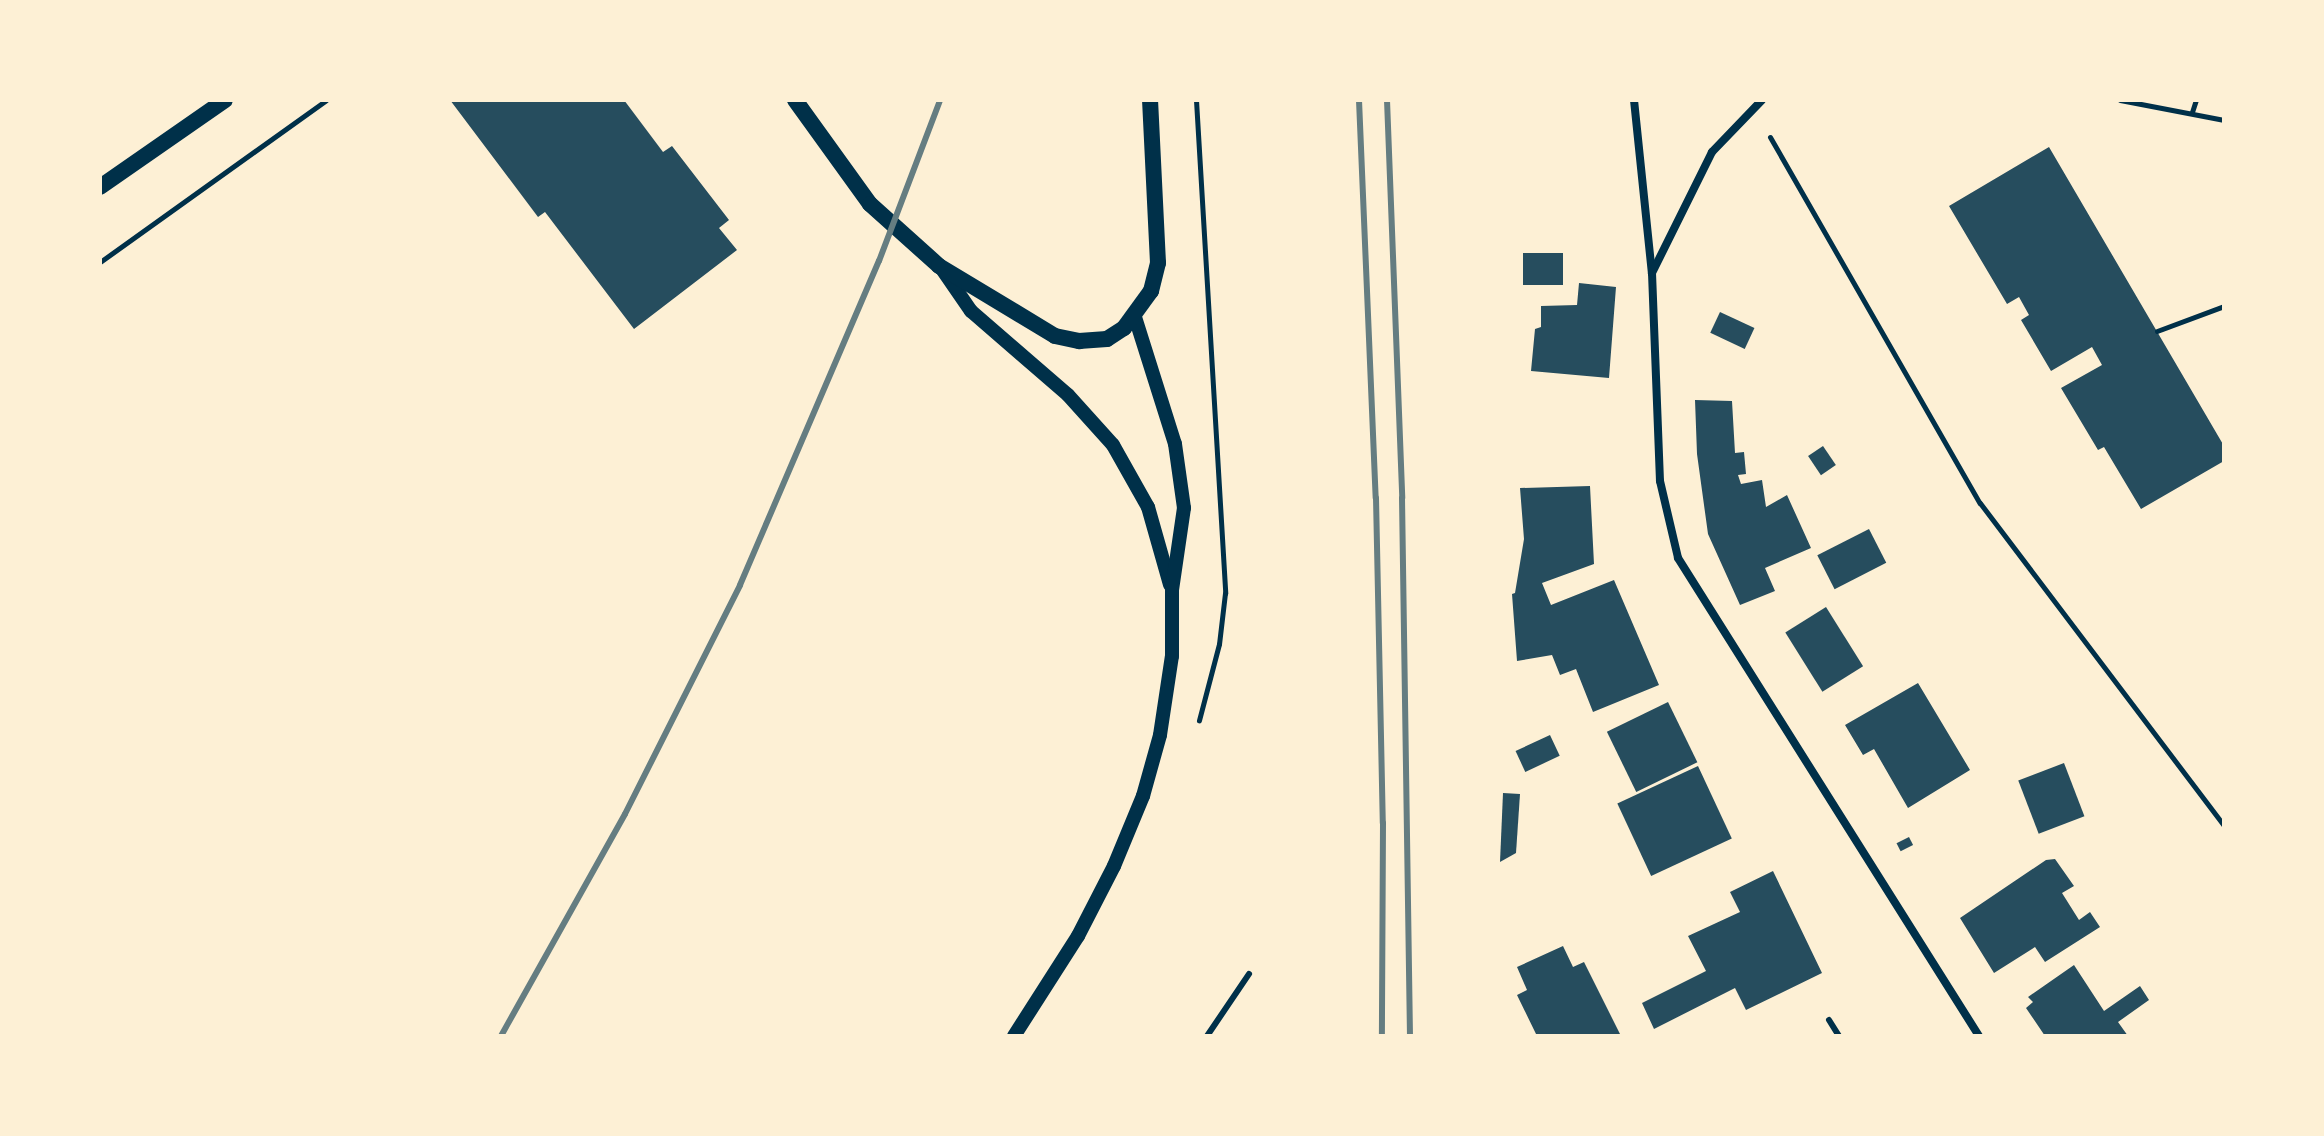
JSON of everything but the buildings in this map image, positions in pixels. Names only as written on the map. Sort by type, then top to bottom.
[{"type":"main road","points":[[100,187],[225,100]]},
{"type":"main road","points":[[795,100],[870,204],[939,266],[1055,336],[1079,341],[1107,339],[1135,317],[1151,291],[1158,263],[1150,100]]},
{"type":"street","points":[[1634,100],[1652,273],[1660,481],[1678,558],[1979,1036]]},
{"type":"street","points":[[1652,273],[1712,152],[1762,100]]},
{"type":"street","points":[[939,266],[971,311],[1068,395],[1113,445],[1148,507],[1172,590]]},
{"type":"street","points":[[1014,1036],[1078,936],[1143,796],[1160,735],[1172,656],[1172,590],[1184,508],[1175,444],[1135,317]]},
{"type":"lane","points":[[1207,1036],[1249,974]]},
{"type":"lane","points":[[1829,1020],[1839,1036]]},
{"type":"path","points":[[100,262],[326,100]]},
{"type":"path","points":[[2120,100],[2224,120]]},
{"type":"path","points":[[2192,112],[2196,100]]},
{"type":"path","points":[[1780,155],[1980,503],[2224,826]]},
{"type":"path","points":[[2157,331],[2224,306]]},
{"type":"railway","points":[[501,1036],[625,814],[740,585],[879,261],[940,100]]},
{"type":"railway","points":[[1359,100],[1376,498],[1383,823],[1382,1036]]},
{"type":"railway","points":[[1387,100],[1402,498],[1410,1036]]}]
